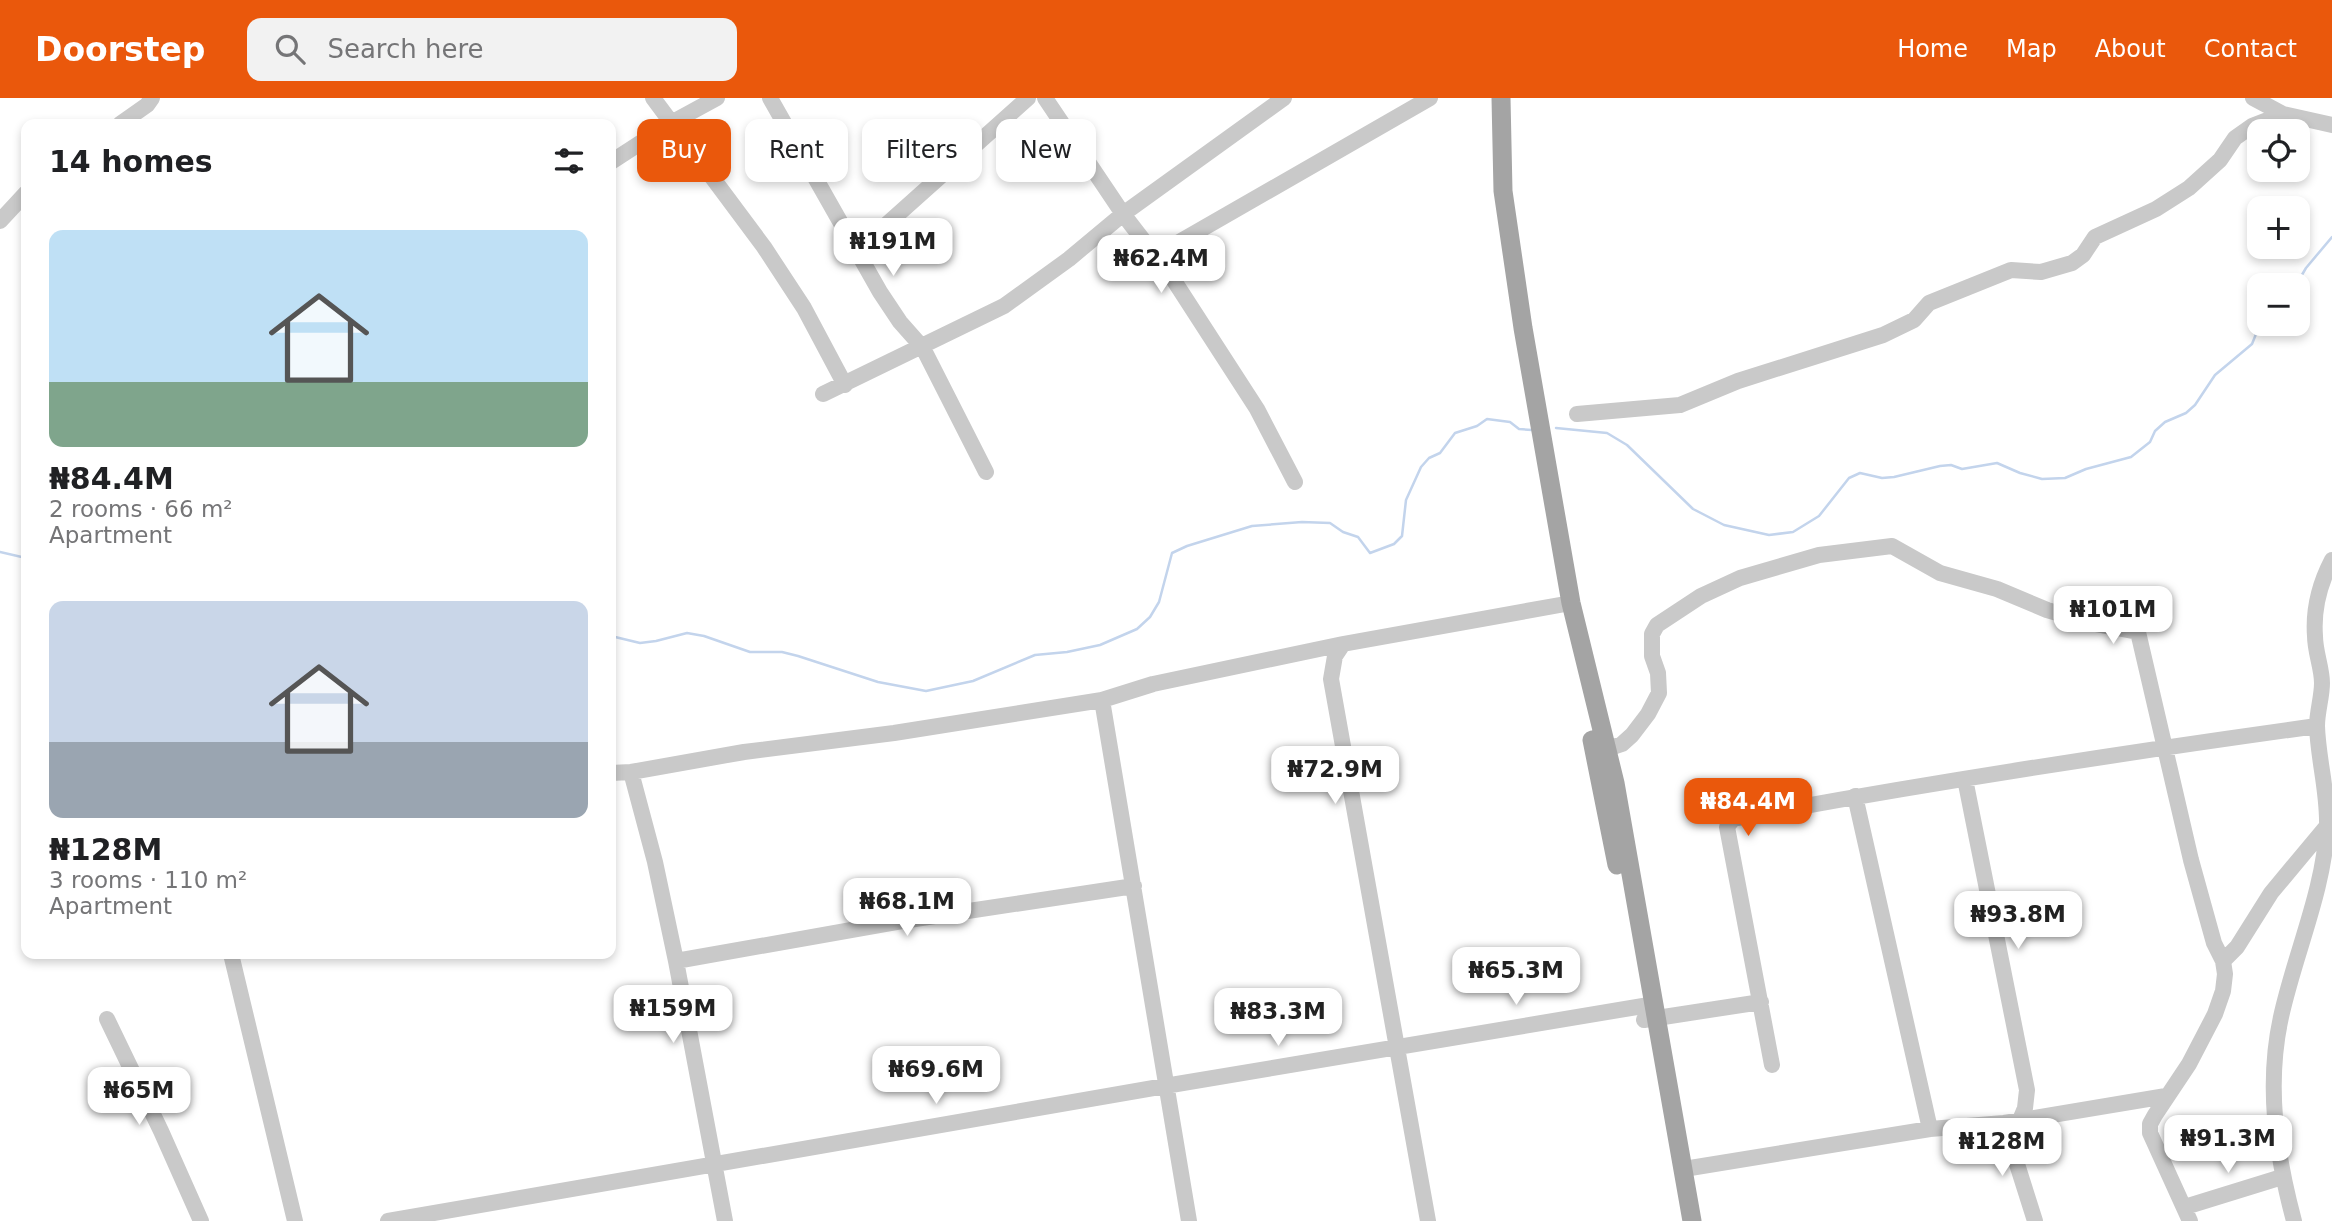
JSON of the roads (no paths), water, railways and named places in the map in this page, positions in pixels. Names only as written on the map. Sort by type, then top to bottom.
[{"type":"main road","points":[[1501,98],[1503,191],[1514,270],[1572,603],[1584,663],[1607,749],[1681,1221]]},
{"type":"main road","points":[[1584,663],[1585,701],[1621,881],[1685,1169],[1692,1221]]},
{"type":"street","points":[[127,119],[147,105],[152,98]]},
{"type":"street","points":[[653,98],[668,119]]},
{"type":"street","points":[[678,119],[717,98]]},
{"type":"street","points":[[770,98],[880,292],[900,322],[923,348],[986,472]]},
{"type":"street","points":[[858,250],[1027,98]]},
{"type":"street","points":[[1045,98],[1123,214],[1171,276],[1257,409],[1295,482]]},
{"type":"street","points":[[823,394],[923,348],[1004,306],[1069,259],[1123,214],[1283,98]]},
{"type":"street","points":[[1155,256],[1430,98]]},
{"type":"street","points":[[2253,98],[2283,114],[2332,125]]},
{"type":"street","points":[[1577,414],[1680,405],[1738,381],[1883,335],[1914,320],[1928,303],[2011,270],[2041,272],[2072,263],[2083,255],[2095,237],[2156,209],[2189,188],[2220,160],[2235,138],[2252,126],[2283,114]]},
{"type":"street","points":[[616,159],[637,145]]},
{"type":"street","points":[[714,182],[804,308],[845,385]]},
{"type":"street","points":[[0,221],[21,198]]},
{"type":"street","points":[[1607,749],[1622,744],[1632,735],[1648,714],[1658,693],[1658,673],[1652,656],[1652,634],[1657,625],[1701,596],[1740,578],[1819,555],[1892,546],[1920,563],[1956,579],[1997,589],[2059,614],[2138,632],[2201,898],[2214,943],[2223,961],[2223,990],[2216,1014],[2189,1064],[2150,1124],[2150,1133],[2187,1214],[2282,1177]]},
{"type":"street","points":[[2294,1221],[2282,1177],[2272,1069],[2281,1017],[2320,875],[2327,825],[2324,773],[2317,726],[2322,682],[2315,637],[2316,610],[2322,579],[2332,560]]},
{"type":"street","points":[[616,773],[744,752],[894,733],[1102,699],[1153,684],[1343,644],[1572,603]]},
{"type":"street","points":[[1343,644],[1335,656],[1331,679],[1428,1221]]},
{"type":"street","points":[[1102,699],[1189,1221]]},
{"type":"street","points":[[1772,1065],[1727,827],[1729,822],[1855,796],[2317,726]]},
{"type":"street","points":[[631,772],[655,862],[676,961],[725,1221]]},
{"type":"street","points":[[1965,779],[2027,1090],[2025,1108],[2020,1119]]},
{"type":"street","points":[[1855,796],[1930,1129]]},
{"type":"street","points":[[2223,961],[2237,947],[2282,879],[2327,825]]},
{"type":"street","points":[[676,961],[902,920],[1133,886]]},
{"type":"street","points":[[232,959],[295,1221]]},
{"type":"street","points":[[388,1221],[1396,1047],[1650,1012],[1761,1002]]},
{"type":"street","points":[[107,1019],[162,1130],[201,1221]]},
{"type":"street","points":[[1685,1169],[1930,1129],[2004,1123],[2166,1096]]},
{"type":"street","points":[[2004,1123],[2035,1221]]},
{"type":"waterway","points":[[2303,273],[2332,237]]},
{"type":"waterway","points":[[1556,428],[1607,433],[1627,445],[1693,509],[1724,525],[1769,535],[1793,532],[1819,516],[1849,478],[1860,473],[1882,478],[1940,466],[1951,465],[1962,469],[1997,463],[2042,479],[2065,478],[2086,469],[2131,457],[2150,442],[2155,431],[2165,422],[2186,413],[2195,405],[2215,375],[2252,344],[2255,336]]},
{"type":"waterway","points":[[616,637],[640,643],[687,633],[750,652],[782,652],[878,682],[926,691],[973,681],[1035,655],[1100,645],[1137,629],[1150,617],[1159,602],[1172,553],[1187,546],[1252,526],[1302,522],[1330,523],[1343,532],[1358,537],[1370,553],[1394,544],[1402,536],[1406,500],[1421,467],[1429,458],[1440,453],[1455,433],[1477,426],[1487,419],[1510,422],[1519,429],[1532,430]]},
{"type":"waterway","points":[[0,552],[21,557]]}]
